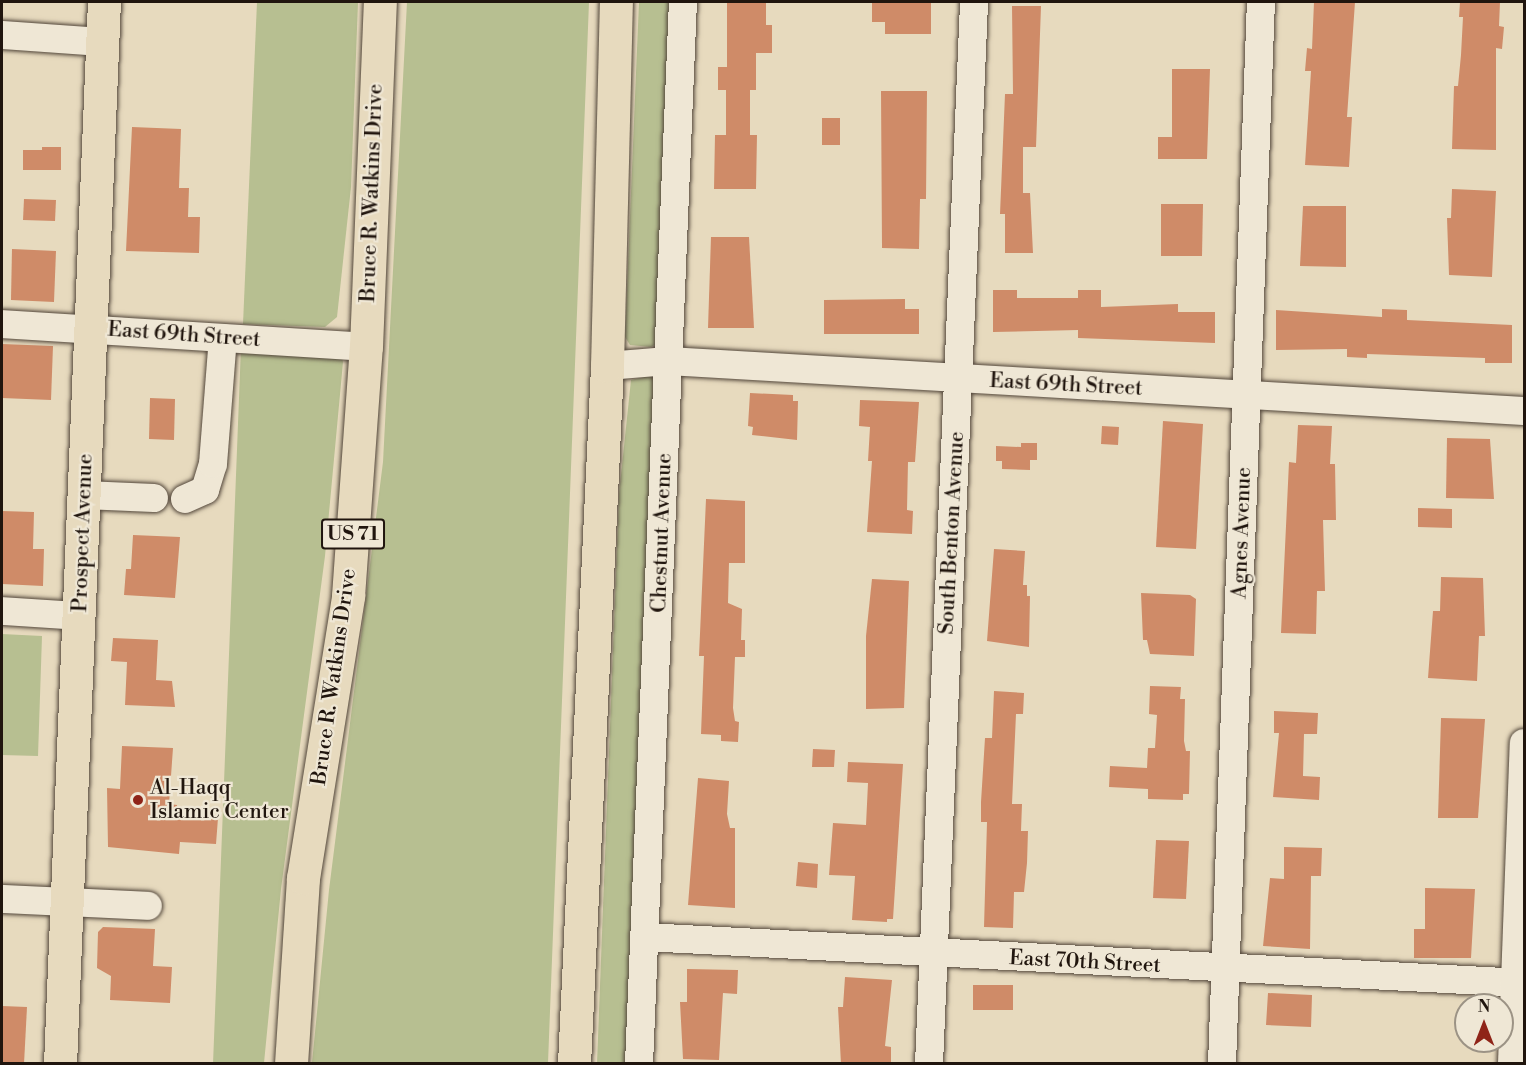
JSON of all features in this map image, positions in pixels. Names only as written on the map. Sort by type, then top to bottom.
[{"type":"main road","name":"Prospect Avenue","points":[[60,1064],[104,2]]},
{"type":"main road","name":"Bruce R. Watkins Drive","points":[[291,1064],[303,878],[348,596],[366,347],[380,2]]},
{"type":"main road","points":[[574,1064],[607,366],[616,2]]},
{"type":"street","name":"Chestnut Avenue","points":[[639,1064],[683,2]]},
{"type":"street","name":"South Benton Avenue","points":[[928,1064],[974,2]]},
{"type":"street","name":"Agnes Avenue","points":[[1222,1064],[1261,2]]},
{"type":"street","points":[[2,35],[102,42]]},
{"type":"street","name":"East 69th Street","points":[[2,324],[366,347]]},
{"type":"street","points":[[184,498],[205,490],[213,464],[223,338]]},
{"type":"street","name":"East 69th Street","points":[[607,366],[668,361],[1524,411]]},
{"type":"street","points":[[84,495],[154,498]]},
{"type":"street","points":[[2,611],[79,616]]},
{"type":"street","points":[[1512,1064],[1520,983],[1524,743]]},
{"type":"street","points":[[2,899],[148,906]]},
{"type":"street","name":"East 70th Street","points":[[645,937],[1226,970],[1520,983]]},
{"type":"green space","points":[[257,2],[358,2],[351,187],[337,317],[325,327],[243,324]]},
{"type":"green space","points":[[407,2],[589,2],[548,1063],[312,1063],[329,890],[383,462]]},
{"type":"green space","points":[[639,2],[671,2],[656,344],[651,347],[630,345],[625,337]]},
{"type":"green space","points":[[241,347],[342,358],[343,362],[325,556],[281,889],[264,1063],[213,1064]]},
{"type":"green space","points":[[656,374],[629,1063],[597,1064],[619,494],[631,380]]},
{"type":"green space","points":[[2,634],[42,636],[38,756],[2,755]]},
{"type":"building","points":[[727,2],[766,2],[766,25],[772,25],[772,53],[756,53],[756,90],[750,90],[750,135],[757,135],[756,189],[714,189],[715,135],[726,135],[726,90],[718,90],[718,67],[727,67]]},
{"type":"building","points":[[872,2],[931,2],[931,34],[885,34],[885,22],[872,22]]},
{"type":"building","points":[[1314,2],[1355,2],[1347,117],[1352,117],[1349,167],[1305,165],[1311,71],[1305,71],[1307,48],[1312,49]]},
{"type":"building","points":[[1460,2],[1500,2],[1499,26],[1504,27],[1502,49],[1496,48],[1496,150],[1452,149],[1454,86],[1458,86],[1461,55],[1463,17],[1459,17]]},
{"type":"building","points":[[1012,6],[1041,6],[1036,147],[1023,147],[1023,193],[1030,193],[1033,253],[1005,253],[1005,214],[1000,214],[1005,94],[1013,94]]},
{"type":"building","points":[[1172,69],[1210,69],[1207,159],[1158,159],[1158,137],[1172,137]]},
{"type":"building","points":[[881,91],[927,91],[926,199],[920,199],[919,249],[882,248]]},
{"type":"building","points":[[822,118],[840,118],[840,145],[822,145]]},
{"type":"building","points":[[132,127],[181,129],[179,188],[189,188],[188,217],[200,217],[199,253],[126,251]]},
{"type":"building","points":[[42,147],[61,147],[61,170],[23,170],[23,150],[42,150]]},
{"type":"building","points":[[1452,189],[1496,191],[1492,277],[1449,275],[1447,218],[1451,218]]},
{"type":"building","points":[[24,199],[56,200],[55,221],[23,220]]},
{"type":"building","points":[[1161,204],[1203,204],[1202,256],[1161,256]]},
{"type":"building","points":[[1303,206],[1346,206],[1346,267],[1300,266]]},
{"type":"building","points":[[711,237],[749,237],[754,328],[708,328]]},
{"type":"building","points":[[12,249],[56,251],[54,302],[11,300]]},
{"type":"building","points":[[993,290],[1017,290],[1017,298],[1078,298],[1078,290],[1101,290],[1101,307],[1178,304],[1178,312],[1215,312],[1215,343],[1078,338],[1078,330],[993,332]]},
{"type":"building","points":[[905,299],[905,309],[919,309],[919,334],[824,334],[824,300]]},
{"type":"building","points":[[1382,309],[1407,310],[1407,320],[1512,325],[1512,363],[1485,363],[1485,358],[1367,354],[1367,358],[1347,357],[1347,349],[1276,350],[1276,310],[1382,317]]},
{"type":"building","points":[[2,344],[53,346],[51,400],[2,398]]},
{"type":"building","points":[[750,393],[793,395],[793,401],[798,401],[797,440],[752,435],[753,427],[748,426]]},
{"type":"building","points":[[150,398],[175,399],[174,440],[149,439]]},
{"type":"building","points":[[860,400],[919,402],[915,462],[908,462],[907,510],[913,511],[912,534],[867,532],[872,461],[868,461],[870,427],[859,426]]},
{"type":"building","points":[[1163,421],[1203,424],[1196,549],[1156,547]]},
{"type":"building","points":[[1298,425],[1332,426],[1330,464],[1335,464],[1336,520],[1323,520],[1325,591],[1317,591],[1316,634],[1281,633],[1289,462],[1296,463]]},
{"type":"building","points":[[1102,426],[1119,427],[1118,445],[1101,444]]},
{"type":"building","points":[[1447,438],[1490,439],[1494,499],[1446,498]]},
{"type":"building","points":[[1021,443],[1037,443],[1037,460],[1030,460],[1030,470],[1002,469],[1002,461],[996,461],[996,446],[1021,447]]},
{"type":"building","points":[[706,499],[745,501],[745,563],[729,563],[728,603],[742,609],[741,640],[745,640],[745,657],[735,657],[733,708],[735,721],[739,722],[738,742],[721,741],[721,735],[701,734],[704,656],[699,656]]},
{"type":"building","points":[[1418,508],[1452,509],[1452,528],[1418,527]]},
{"type":"building","points":[[2,511],[34,512],[33,549],[44,549],[43,586],[2,584]]},
{"type":"building","points":[[133,535],[180,537],[175,598],[124,595],[126,569],[131,569]]},
{"type":"building","points":[[994,549],[1025,551],[1023,585],[1027,585],[1027,596],[1030,596],[1029,647],[987,641]]},
{"type":"building","points":[[1441,577],[1483,578],[1485,636],[1479,636],[1477,681],[1428,678],[1433,611],[1440,611]]},
{"type":"building","points":[[872,579],[909,581],[904,708],[866,709],[866,636]]},
{"type":"building","points":[[1141,593],[1190,595],[1196,599],[1194,656],[1150,654],[1147,640],[1143,640]]},
{"type":"building","points":[[113,638],[158,640],[156,680],[172,681],[175,707],[125,705],[127,662],[111,661]]},
{"type":"building","points":[[1150,686],[1181,687],[1180,699],[1185,699],[1184,741],[1186,751],[1190,751],[1189,794],[1183,794],[1183,800],[1148,799],[1148,789],[1109,787],[1110,766],[1147,768],[1148,748],[1155,748],[1157,715],[1149,714]]},
{"type":"building","points":[[994,691],[1024,693],[1023,714],[1016,714],[1012,804],[1022,804],[1021,831],[1028,831],[1027,863],[1024,892],[1014,892],[1013,928],[984,927],[987,822],[981,822],[981,802],[985,738],[992,738]]},
{"type":"building","points":[[1274,711],[1318,713],[1317,734],[1304,734],[1303,776],[1320,777],[1319,800],[1273,797],[1279,733],[1274,733]]},
{"type":"building","points":[[1441,718],[1485,719],[1478,818],[1438,818]]},
{"type":"building","points":[[122,746],[173,748],[169,804],[177,805],[176,817],[218,818],[216,844],[180,842],[179,854],[108,847],[107,788],[120,789]]},
{"type":"building","points":[[813,749],[835,750],[834,767],[812,767]]},
{"type":"building","points":[[848,762],[903,764],[893,919],[887,919],[887,922],[852,920],[855,876],[829,875],[833,823],[866,825],[868,783],[847,782]]},
{"type":"building","points":[[698,778],[729,781],[727,814],[730,828],[735,828],[735,908],[688,905]]},
{"type":"building","points":[[1156,840],[1189,841],[1186,899],[1153,898]]},
{"type":"building","points":[[1284,847],[1322,848],[1321,876],[1311,876],[1310,949],[1263,946],[1270,878],[1284,879]]},
{"type":"building","points":[[798,862],[818,864],[817,888],[796,886]]},
{"type":"building","points":[[1425,888],[1475,889],[1471,958],[1414,958],[1414,929],[1425,929]]},
{"type":"building","points":[[103,927],[155,929],[153,966],[172,967],[170,1003],[110,1000],[111,976],[97,968],[98,932]]},
{"type":"building","points":[[687,969],[738,970],[737,994],[723,993],[719,1060],[683,1059],[680,1002],[687,1002]]},
{"type":"building","points":[[845,977],[892,980],[885,1046],[891,1047],[891,1064],[841,1064],[838,1007],[843,1007]]},
{"type":"building","points":[[973,985],[1013,985],[1013,1010],[973,1010]]},
{"type":"building","points":[[1268,993],[1312,995],[1311,1027],[1266,1025]]},
{"type":"building","points":[[2,1006],[27,1007],[24,1064],[2,1064]]},
{"type":"place","name":"Al-Haqq Islamic Center","points":[[138,800]]}]
